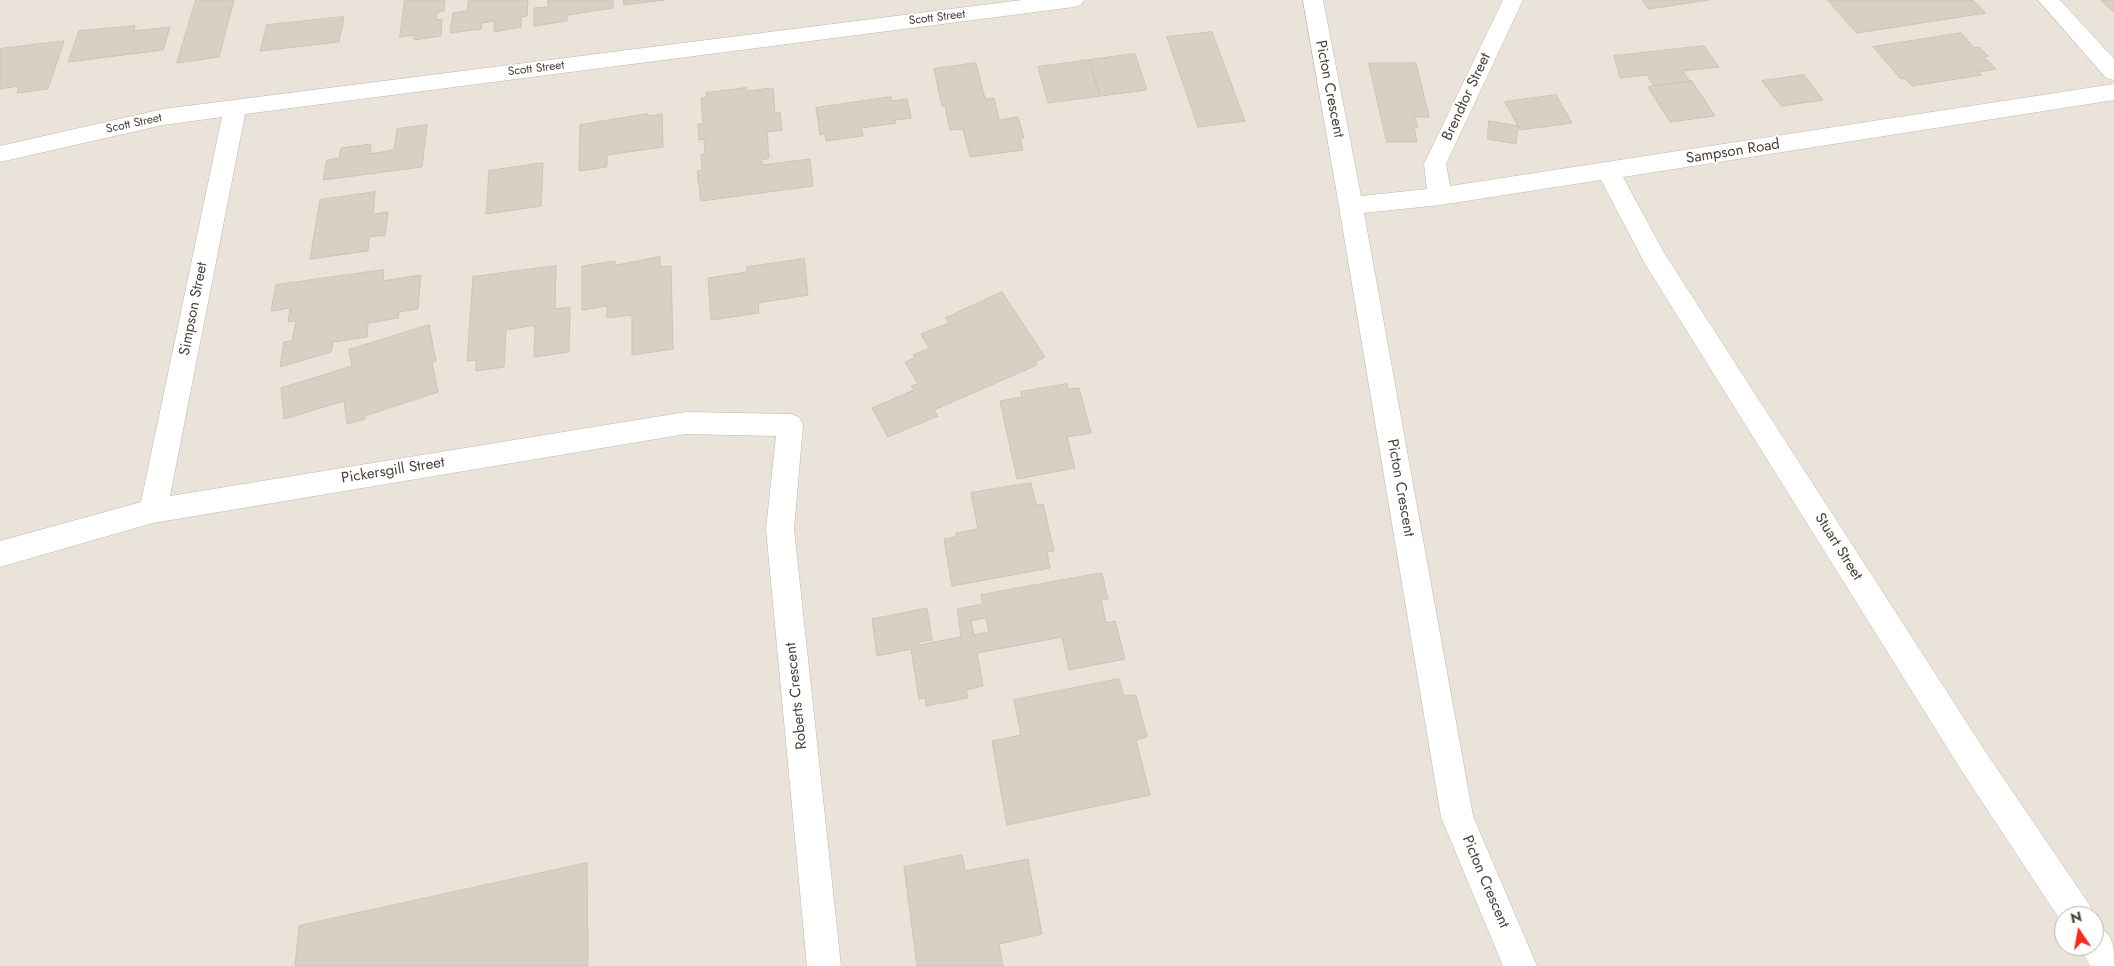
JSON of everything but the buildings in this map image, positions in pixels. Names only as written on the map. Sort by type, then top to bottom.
[{"type":"street","name":"Scott Street","points":[[0,154],[163,117],[1074,0]]},
{"type":"street","name":"Picton Crescent","points":[[1313,0],[1351,206],[1457,817],[1520,966]]},
{"type":"street","name":"Brendtor Street","points":[[1440,196],[1435,164],[1513,0]]},
{"type":"street","points":[[2048,0],[2114,73]]},
{"type":"street","name":"Sampson Road","points":[[1351,206],[1440,196],[1608,172],[2114,92]]},
{"type":"street","name":"Simpson Street","points":[[153,511],[235,108]]},
{"type":"street","name":"Stuart Street","points":[[1608,172],[1654,257],[1969,754],[2069,906]]},
{"type":"street","name":"Pickersgill Street","points":[[0,554],[153,511],[686,423],[790,425]]},
{"type":"street","name":"Roberts Crescent","points":[[790,425],[780,529],[824,966]]},
{"type":"shaded area","points":[[0,0],[2114,0],[2114,966],[0,966]]}]
